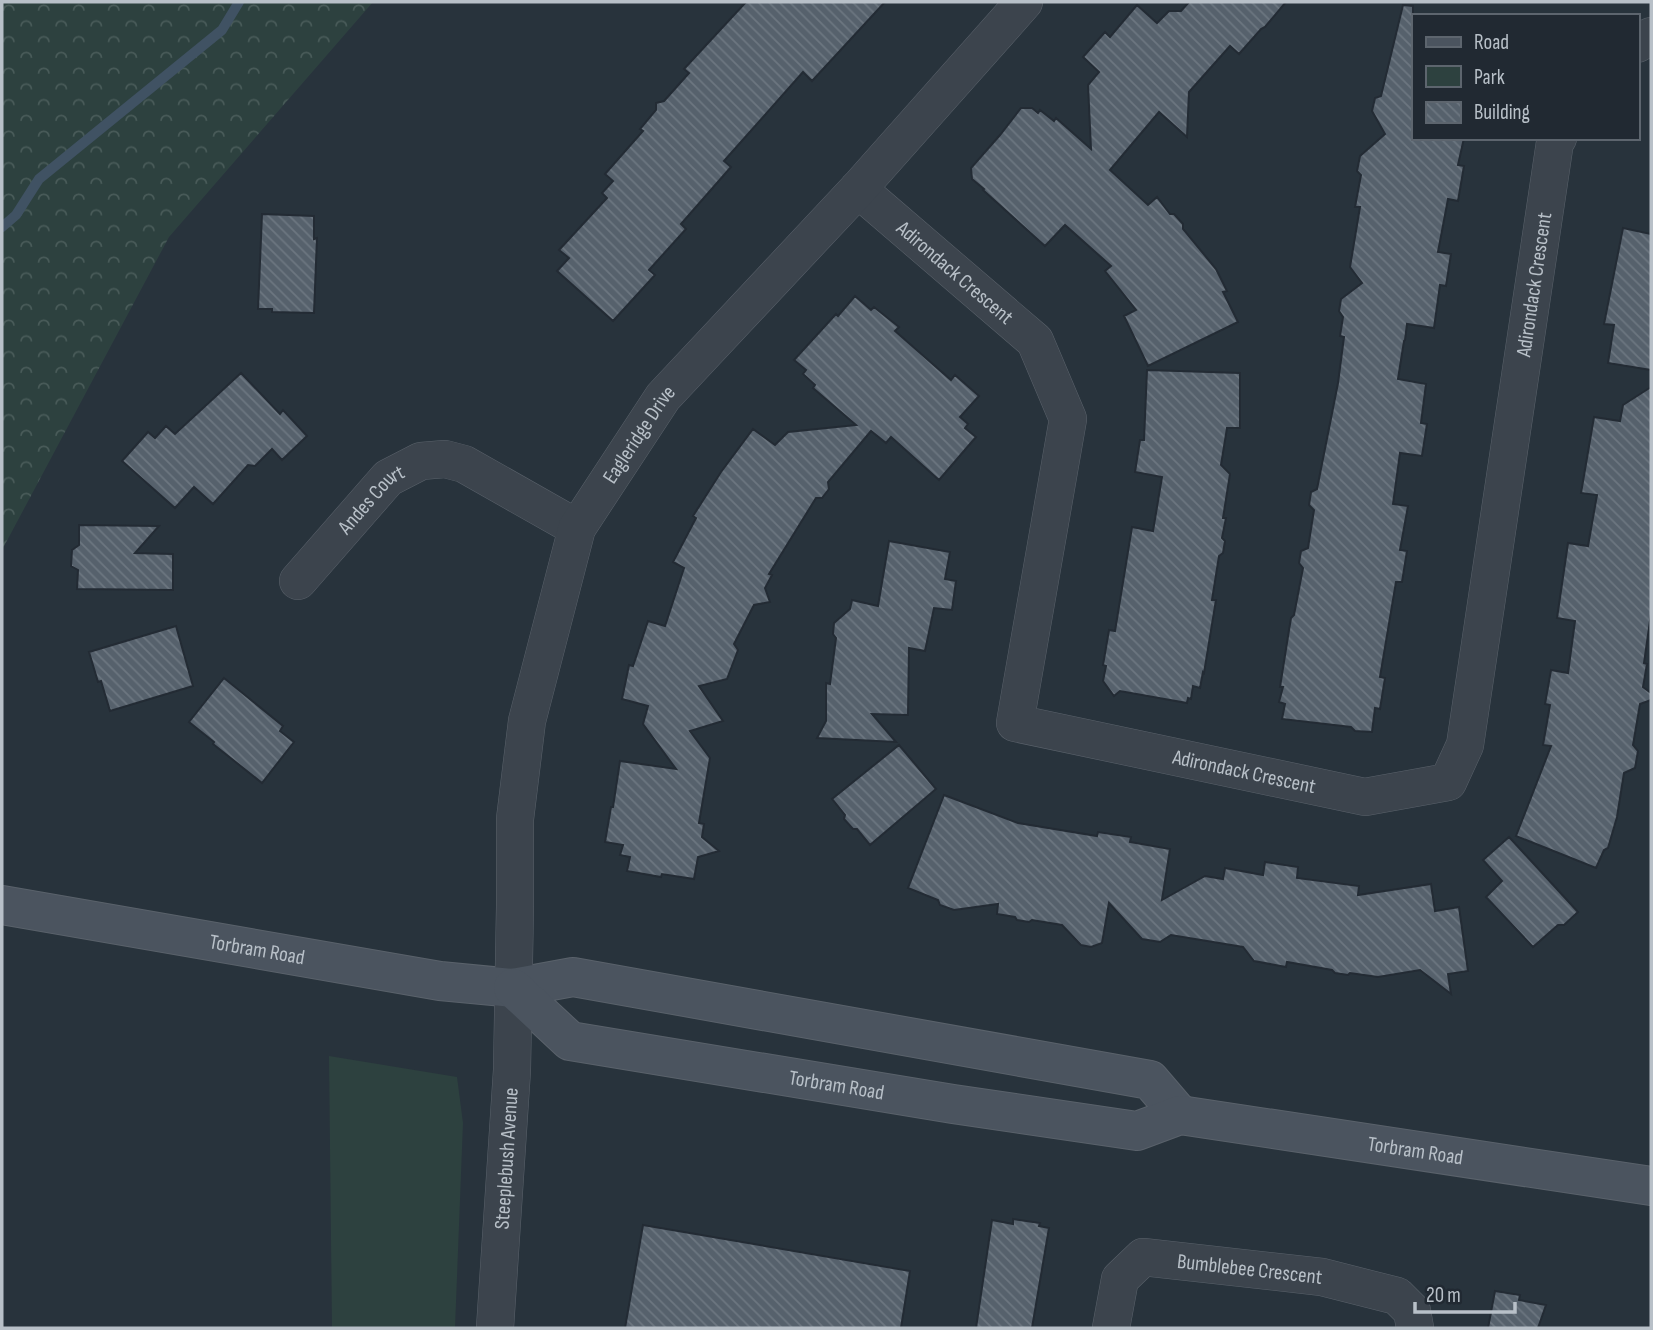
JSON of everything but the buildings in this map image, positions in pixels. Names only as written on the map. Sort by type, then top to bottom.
[{"type":"main road","name":"Torbram Road","points":[[2,905],[440,981],[513,989],[573,977],[1150,1080],[1180,1115]]},
{"type":"main road","name":"Torbram Road","points":[[513,989],[569,1041],[953,1104],[1137,1131],[1180,1115],[1651,1186]]},
{"type":"street","name":"Eagleridge Drive","points":[[513,989],[515,819],[527,721],[577,528],[663,397],[858,189],[1024,2]]},
{"type":"street","name":"Adirondack Crescent","points":[[858,189],[1035,341],[1068,419],[1015,723],[1365,797],[1448,782],[1465,745],[1556,140]]},
{"type":"street","name":"Andes Court","points":[[298,581],[388,478],[421,461],[445,459],[464,464],[577,528]]},
{"type":"street","name":"Steeplebush Avenue","points":[[495,1328],[512,1070],[513,989]]},
{"type":"street","name":"Bumblebee Crescent","points":[[1111,1328],[1120,1279],[1143,1257],[1322,1277],[1397,1296],[1412,1311],[1415,1328]]},
{"type":"green space","points":[[2,2],[373,2],[169,237],[2,550]]},
{"type":"green space","points":[[329,1056],[457,1077],[463,1123],[455,1328],[332,1328]]},
{"type":"waterway","points":[[2,227],[16,215],[39,179],[222,30],[239,2]]}]
